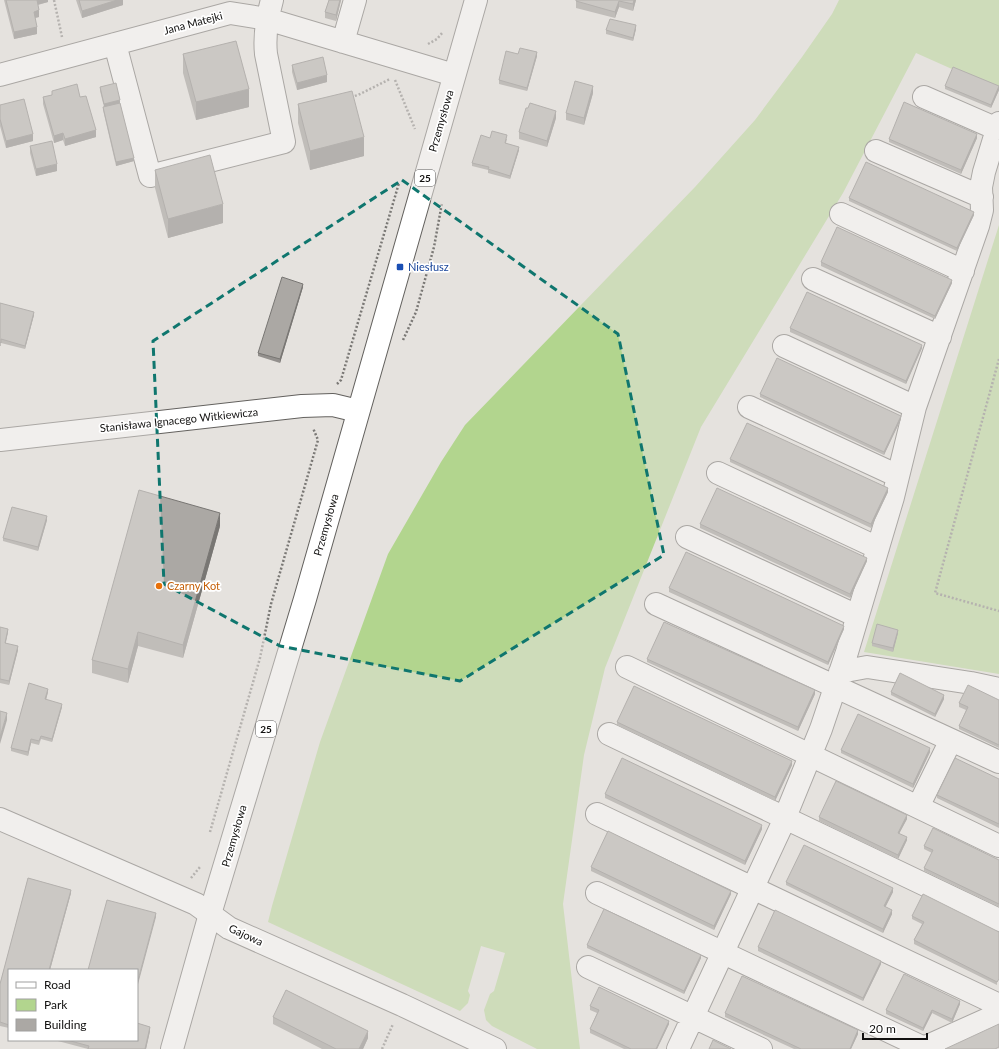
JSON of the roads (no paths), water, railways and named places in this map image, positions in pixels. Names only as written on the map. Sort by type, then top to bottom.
[{"type":"street","points":[[343,42],[354,0]]},
{"type":"street","name":"Przemysłowa","points":[[172,1049],[210,914],[305,599],[476,0]]},
{"type":"street","points":[[115,44],[150,176],[284,142],[266,54],[265,43],[269,10]]},
{"type":"street","name":"Jana Matejki","points":[[0,75],[230,13],[269,10],[343,42],[454,75]]},
{"type":"street","points":[[678,1049],[784,818],[821,729],[858,616],[878,548],[915,407],[978,226],[982,210],[984,172],[998,126],[924,97]]},
{"type":"street","points":[[876,151],[982,197]]},
{"type":"street","points":[[841,214],[963,271]]},
{"type":"street","points":[[813,279],[940,337]]},
{"type":"street","points":[[784,346],[915,407]]},
{"type":"street","name":"Stanisława Ignacego Witkiewicza","points":[[0,440],[302,406],[333,405],[358,411]]},
{"type":"street","points":[[749,407],[898,476]]},
{"type":"street","points":[[718,473],[878,548]]},
{"type":"street","points":[[687,537],[858,616]]},
{"type":"street","points":[[656,604],[838,679],[951,740],[999,762]]},
{"type":"street","points":[[838,679],[867,667],[971,683],[999,689]]},
{"type":"street","points":[[627,668],[999,846]]},
{"type":"street","points":[[609,734],[999,920]]},
{"type":"street","points":[[918,807],[951,740]]},
{"type":"street","points":[[597,814],[999,1005]]},
{"type":"street","name":"Gajowa","points":[[0,818],[196,904],[234,931],[282,950],[495,1049]]},
{"type":"street","points":[[598,893],[923,1048],[999,1014]]},
{"type":"street","points":[[588,967],[761,1049]]},
{"type":"place","name":"Niesłusz","points":[[400,267]]},
{"type":"place","name":"Czarny Kot","points":[[159,586]]}]
